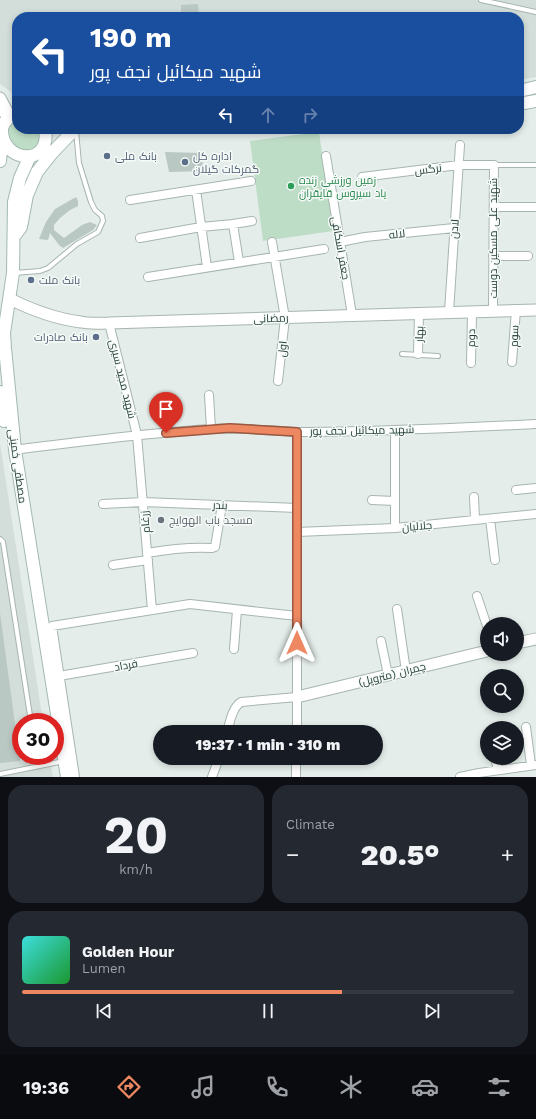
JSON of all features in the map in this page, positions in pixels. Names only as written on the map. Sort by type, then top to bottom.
[{"type":"main road","points":[[524,90],[536,87]]},
{"type":"main road","points":[[524,103],[536,101]]},
{"type":"main road","points":[[5,124],[8,151],[18,156],[30,156],[40,150],[45,139],[44,134]]},
{"type":"main road","points":[[0,161],[5,124]]},
{"type":"main road","points":[[43,145],[67,134]]},
{"type":"main road","points":[[14,237],[21,227],[27,195],[37,172],[52,153],[72,134]]},
{"type":"main road","name":"مصطفی خمینی","points":[[30,156],[20,178],[14,202],[13,273],[5,298],[4,333],[15,450],[66,777]]},
{"type":"main road","name":"مصطفی خمینی","points":[[0,392],[51,713]]},
{"type":"main road","points":[[60,765],[62,777]]},
{"type":"street","points":[[0,98],[5,124]]},
{"type":"street","name":"لادن","points":[[449,312],[460,145]]},
{"type":"street","name":"جعفر اسکافی","points":[[326,156],[352,315]]},
{"type":"street","name":"نرگس","points":[[362,177],[459,165],[494,165]]},
{"type":"street","name":"شهید علی مسکین دوست","points":[[493,311],[494,165]]},
{"type":"street","points":[[130,200],[252,181]]},
{"type":"street","points":[[196,190],[207,267]]},
{"type":"street","points":[[494,207],[536,207]]},
{"type":"street","points":[[140,238],[201,227],[252,221]]},
{"type":"street","points":[[233,224],[239,262]]},
{"type":"street","name":"لاله","points":[[340,242],[365,237],[454,228]]},
{"type":"street","name":"اول","points":[[272,242],[285,318],[278,381]]},
{"type":"street","points":[[148,277],[324,249]]},
{"type":"street","points":[[494,256],[528,256]]},
{"type":"street","name":"رمضانی","points":[[5,298],[46,314],[83,323],[536,310]]},
{"type":"street","name":"سوم","points":[[512,362],[516,310]]},
{"type":"street","name":"دوم","points":[[471,363],[472,312]]},
{"type":"street","name":"بهار","points":[[418,354],[419,313]]},
{"type":"street","name":"شهید مجید سیری","points":[[108,323],[137,435]]},
{"type":"street","points":[[209,395],[211,429]]},
{"type":"street","name":"شهید میکائیل نجف پور","points":[[21,449],[137,435],[230,428],[297,432],[395,430],[536,424]]},
{"type":"street","points":[[395,430],[395,528]]},
{"type":"street","points":[[297,432],[297,725]]},
{"type":"street","name":"زرغام","points":[[137,435],[152,610]]},
{"type":"street","points":[[516,490],[536,488]]},
{"type":"street","points":[[474,497],[475,520]]},
{"type":"street","points":[[372,500],[395,501]]},
{"type":"street","name":"بندر","points":[[102,504],[143,502],[297,508]]},
{"type":"street","points":[[113,565],[148,556],[171,548],[215,547],[222,505]]},
{"type":"street","name":"جلالیان","points":[[297,532],[395,528],[536,514]]},
{"type":"street","points":[[490,519],[495,560]]},
{"type":"street","points":[[477,596],[484,617]]},
{"type":"street","points":[[75,777],[52,626],[190,604],[297,616]]},
{"type":"street","points":[[397,609],[406,671]]},
{"type":"street","points":[[234,649],[237,610]]},
{"type":"street","points":[[524,642],[536,639]]},
{"type":"street","points":[[381,641],[388,675]]},
{"type":"street","name":"فرداد","points":[[59,676],[193,653]]},
{"type":"street","name":"چمران (متروپل)","points":[[297,697],[480,653]]},
{"type":"street","points":[[229,725],[234,710],[241,702],[297,697]]},
{"type":"street","points":[[460,777],[533,765],[526,727]]},
{"type":"street","points":[[212,777],[216,765]]},
{"type":"street","points":[[296,765],[296,777]]},
{"type":"street","points":[[497,765],[498,770]]},
{"type":"lane","points":[[480,0],[536,12]]},
{"type":"lane","points":[[13,273],[40,271],[48,268],[77,244],[98,232],[103,221],[102,216],[95,210],[90,202],[79,163],[76,134]]},
{"type":"lane","points":[[494,165],[536,165]]},
{"type":"lane","points":[[402,354],[438,356]]},
{"type":"lane","points":[[0,539],[3,542],[30,713]]},
{"type":"lane","points":[[0,774],[43,765]]},
{"type":"shaded area","points":[[0,0],[536,0],[536,77],[524,79],[524,12],[12,12],[12,92],[0,84]]},
{"type":"shaded area","points":[[0,443],[42,713],[12,713],[12,765],[51,765],[53,777],[0,777]]},
{"type":"green space","points":[[12,121],[12,134],[41,134],[40,144],[30,152],[12,150],[5,129]]},
{"type":"green space","name":"زمین ورزشی زنده یاد سیروس قایقران","points":[[304,134],[319,134],[333,231],[263,241],[250,141]]},
{"type":"building","points":[[198,4],[199,12],[181,12],[181,5]]},
{"type":"building","name":"اداره کل گمرکات گیلان","points":[[165,152],[202,153],[203,171],[169,172]]},
{"type":"building","points":[[76,197],[78,206],[60,218],[54,225],[54,230],[64,238],[82,225],[90,222],[97,225],[93,230],[63,248],[50,233],[48,240],[39,239],[46,222],[55,209]]},
{"type":"building","points":[[0,613],[14,713],[12,713],[12,762],[0,763]]},
{"type":"place","name":"بانک ملی","points":[[107,156]]},
{"type":"place","name":"اداره کل گمرکات گیلان","points":[[185,162]]},
{"type":"place","name":"زمین ورزشی زنده یاد سیروس قایقران","points":[[291,186]]},
{"type":"place","name":"بانک ملت","points":[[31,280]]},
{"type":"place","name":"بانک صادرات","points":[[96,337]]},
{"type":"place","name":"مسجد باب الهوایج","points":[[161,520]]},
{"type":"route","points":[[166,433],[230,428],[297,432],[297,643]]}]
